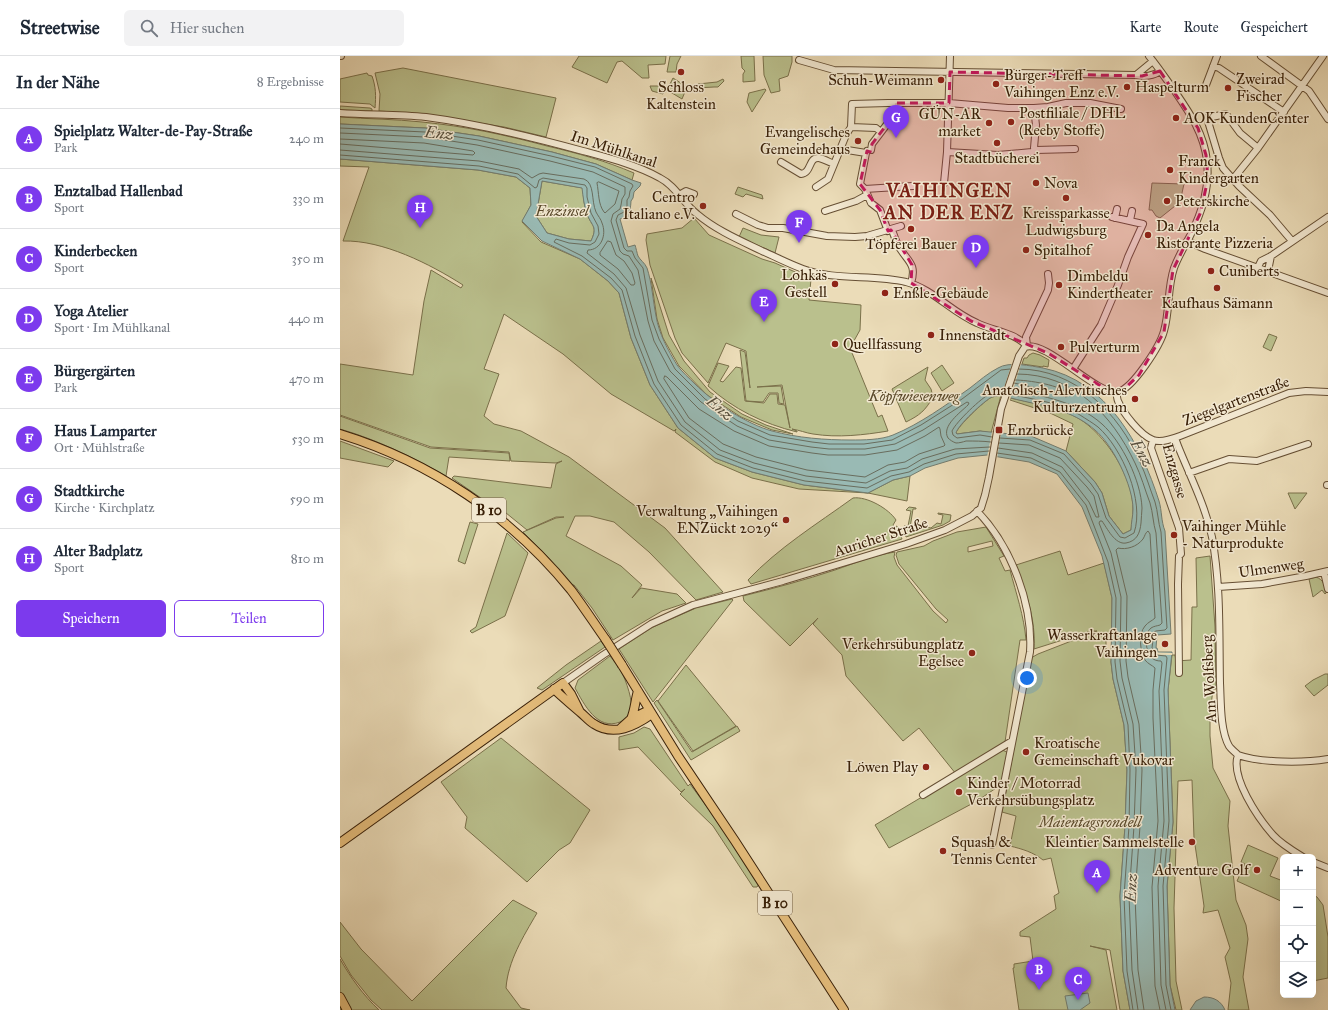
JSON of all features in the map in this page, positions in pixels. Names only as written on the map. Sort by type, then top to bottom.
[{"type":"main road","name":"B 10","points":[[340,434],[385,449],[425,468],[462,491],[489,510],[514,531],[553,569],[581,604],[606,640],[650,712],[844,1010]]},
{"type":"main road","points":[[340,843],[563,683],[571,694],[580,712]]},
{"type":"main road","points":[[554,689],[570,705],[596,725],[607,730],[619,730],[635,725],[650,712]]},
{"type":"main road","points":[[631,720],[635,711],[635,701],[638,691]]},
{"type":"main road","points":[[619,730],[631,720],[650,712]]},
{"type":"main road","points":[[340,997],[347,1010]]},
{"type":"street","points":[[944,183],[947,152],[950,56]]},
{"type":"street","points":[[1206,85],[1217,56]]},
{"type":"street","points":[[1261,56],[1308,91],[1328,119]]},
{"type":"street","points":[[1233,179],[1303,87],[1323,56]]},
{"type":"street","points":[[992,845],[1030,652],[1031,640],[1029,618],[1019,582],[1009,557],[987,522],[977,512],[981,508],[986,490],[1001,409],[1016,363],[1022,350],[1027,346],[1034,346],[1111,392],[1116,392],[1128,386],[1139,375],[1162,337],[1166,320],[1171,280],[1177,260],[1200,214],[1206,195],[1208,173],[1206,154],[1202,138],[1195,123],[1151,58],[1136,74]]},
{"type":"street","points":[[799,60],[834,70],[1136,74],[1142,76],[1147,76],[1160,71]]},
{"type":"street","points":[[1213,66],[1219,68],[1284,112]]},
{"type":"street","points":[[894,103],[894,115],[872,144],[860,184],[871,203],[880,210],[898,246],[912,265],[913,273],[911,283]]},
{"type":"street","points":[[816,187],[830,177],[846,135],[851,127],[852,104],[949,103],[1008,108],[1034,108],[1066,103],[1090,103],[1121,109]]},
{"type":"street","points":[[1034,108],[1036,125],[1034,148],[1036,150]]},
{"type":"street","name":"Im Mühlkanal","points":[[340,113],[425,117],[477,126],[551,142],[599,155],[645,170],[663,179],[680,194],[695,213],[714,227],[736,239],[795,266],[821,274],[911,283],[918,289],[929,292],[978,324],[1020,339],[1027,346]]},
{"type":"street","points":[[1258,148],[1240,134],[1226,114],[1207,118],[1223,168],[1292,241]]},
{"type":"street","points":[[851,127],[876,128],[881,132]]},
{"type":"street","points":[[841,149],[878,151]]},
{"type":"street","points":[[947,152],[998,155],[1032,152],[1036,150],[1075,149]]},
{"type":"street","points":[[781,162],[801,174],[807,171],[812,161],[816,158],[820,158],[834,164]]},
{"type":"street","points":[[825,211],[856,201],[866,192],[914,186]]},
{"type":"street","points":[[680,194],[686,191],[694,194]]},
{"type":"street","points":[[1073,369],[1101,325],[1143,224],[1114,217],[1117,209]]},
{"type":"street","points":[[1130,220],[1132,211]]},
{"type":"street","points":[[736,214],[758,226],[783,228],[827,236],[859,236],[890,230],[901,226]]},
{"type":"street","points":[[1258,267],[1261,261],[1271,256],[1328,217]]},
{"type":"street","points":[[1187,241],[1328,293]]},
{"type":"street","points":[[1268,271],[1271,256]]},
{"type":"street","points":[[1027,346],[1026,337],[1048,290],[1048,274]]},
{"type":"street","name":"Ziegelgartenstraße","points":[[1153,440],[1175,438],[1289,393],[1306,391],[1328,392]]},
{"type":"street","name":"Enzgasse","points":[[1116,392],[1118,401],[1130,420],[1140,432],[1153,440],[1151,448],[1180,531],[1181,554],[1179,561],[1178,584],[1179,673]]},
{"type":"street","name":"Am Wolfsberg","points":[[1175,438],[1201,500],[1212,536],[1218,586],[1220,703],[1227,739],[1230,747],[1238,755]]},
{"type":"street","points":[[1189,473],[1229,459],[1257,461],[1308,444]]},
{"type":"street","name":"Auricher Straße","points":[[563,683],[651,624],[693,605],[784,581],[906,544],[945,530],[977,512]]},
{"type":"street","points":[[1326,572],[1328,589]]},
{"type":"street","name":"Ulmenweg","points":[[1218,586],[1262,584],[1326,572]]},
{"type":"street","points":[[923,795],[1012,741]]},
{"type":"street","points":[[1298,854],[1273,836],[1259,817],[1240,783],[1235,761],[1238,755],[1260,759],[1291,761],[1328,759]]},
{"type":"street","points":[[1316,863],[1328,868]]},
{"type":"highlighted area","points":[[1160,71],[1198,128],[1206,155],[1208,179],[1200,214],[1173,270],[1164,332],[1139,375],[1123,390],[1107,390],[1048,353],[971,321],[911,283],[912,265],[891,230],[888,231],[880,210],[860,184],[867,151],[870,152],[872,144],[894,115],[895,103],[949,103],[950,72],[1142,76]]},
{"type":"green space","points":[[579,56],[666,56],[665,64],[648,65],[649,78],[642,78],[622,61],[617,62],[607,83],[572,67]]},
{"type":"green space","points":[[670,56],[681,56],[677,64],[676,72],[667,72]]},
{"type":"green space","points":[[741,56],[754,56],[755,81],[743,82],[743,74],[745,71],[742,68]]},
{"type":"green space","points":[[763,56],[792,56],[788,76],[779,79],[780,91],[771,93],[764,75]]},
{"type":"green space","points":[[403,68],[556,98],[546,137],[504,127],[424,114],[379,111],[380,94],[375,73]]},
{"type":"green space","points":[[367,73],[368,75],[372,76],[374,84],[376,96],[375,108],[370,104],[340,102],[340,79]]},
{"type":"green space","points":[[673,78],[687,87],[682,99],[667,90]]},
{"type":"green space","points":[[723,79],[724,81],[718,87],[696,88],[698,84],[717,82]]},
{"type":"green space","points":[[650,86],[664,86],[663,88],[667,90],[666,92],[664,91],[663,94],[652,91]]},
{"type":"green space","points":[[766,90],[752,112],[747,102],[749,93]]},
{"type":"green space","points":[[340,106],[370,108],[372,111],[340,110]]},
{"type":"green space","points":[[340,117],[402,120],[485,131],[580,154],[634,173],[632,180],[596,164],[552,152],[479,136],[425,128],[340,124]]},
{"type":"green space","points":[[340,159],[478,170],[516,177],[530,188],[531,205],[522,222],[541,242],[580,259],[608,281],[619,293],[631,338],[650,385],[678,428],[715,458],[752,472],[804,485],[868,493],[799,489],[752,478],[715,462],[675,432],[676,429],[674,431],[611,394],[563,354],[504,314],[484,369],[499,374],[484,416],[494,424],[521,431],[569,457],[665,528],[723,592],[696,600],[649,552],[614,522],[590,516],[575,516],[566,536],[621,566],[642,585],[632,598],[641,588],[677,594],[686,603],[662,611],[613,640],[592,608],[574,585],[572,585],[547,556],[523,532],[556,518],[564,517],[556,517],[527,530],[495,504],[494,507],[452,478],[454,476],[551,488],[556,464],[562,461],[556,463],[511,461],[509,452],[431,447],[340,415],[340,364],[413,375],[424,301],[431,270],[461,288],[463,285],[436,269],[390,249],[374,244],[343,241],[369,167],[340,166]]},
{"type":"green space","name":"Enzinsel","points":[[542,181],[583,188],[586,211],[594,227],[591,241],[569,239],[547,233],[536,216]]},
{"type":"green space","points":[[1152,183],[1184,184],[1180,202],[1160,218],[1156,216],[1152,210],[1149,210]]},
{"type":"green space","points":[[738,187],[762,195],[763,199],[746,194],[743,197],[735,194]]},
{"type":"green space","points":[[694,218],[709,235],[811,279],[809,300],[861,305],[860,330],[850,348],[878,417],[882,415],[888,431],[860,435],[832,436],[785,429],[738,409],[708,386],[718,363],[729,366],[720,381],[723,382],[736,367],[741,368],[745,401],[764,403],[770,394],[777,394],[778,404],[785,405],[790,428],[782,385],[757,387],[781,386],[784,404],[779,403],[778,393],[769,393],[763,402],[746,401],[740,350],[745,352],[750,388],[746,351],[726,343],[708,383],[682,353],[675,338],[650,265],[646,240],[647,234],[682,228]]},
{"type":"green space","points":[[743,228],[761,235],[779,237],[775,253],[739,237]]},
{"type":"green space","points":[[651,278],[669,335],[684,361],[710,392],[742,414],[766,425],[793,434],[772,430],[741,417],[707,395],[679,366],[663,338],[657,319]]},
{"type":"green space","points":[[1269,334],[1277,337],[1271,351],[1263,347]]},
{"type":"green space","points":[[1033,353],[1049,360],[1048,367],[1022,364],[1024,358],[1027,358]]},
{"type":"green space","points":[[942,365],[954,383],[942,391],[931,373]]},
{"type":"green space","name":"Köpfwiesenweg","points":[[928,367],[925,380],[931,389],[933,397],[922,412],[906,422],[892,389]]},
{"type":"green space","points":[[1001,395],[991,433],[980,431],[956,433],[966,420],[984,403],[992,397]]},
{"type":"green space","points":[[1010,398],[1045,405],[1070,414],[1088,425],[1098,434],[1116,457],[1128,483],[1132,496],[1133,509],[1131,530],[1123,534],[1109,516],[1102,493],[1095,482],[1066,451],[1073,424],[1050,413],[1010,400]]},
{"type":"green space","points":[[340,416],[430,448],[509,453],[510,461],[449,457],[446,476],[368,438],[340,429]]},
{"type":"green space","points":[[340,441],[394,461],[388,467],[340,458]]},
{"type":"green space","points":[[910,476],[907,501],[868,493],[893,480]]},
{"type":"green space","points":[[1288,493],[1307,493],[1295,509]]},
{"type":"green space","points":[[853,498],[871,501],[893,516],[896,520],[893,525],[895,527],[897,526],[902,539],[751,584],[748,580],[772,557]]},
{"type":"green space","points":[[909,507],[916,508],[913,509],[910,528],[919,530],[920,526],[931,528],[937,523],[941,524],[943,515],[938,513],[951,515],[950,521],[943,525],[906,537],[904,526],[908,526],[911,511],[906,510]]},
{"type":"green space","points":[[470,522],[478,524],[465,564],[458,561]]},
{"type":"green space","points":[[986,527],[1004,556],[999,558],[1005,571],[1010,570],[1022,613],[1026,640],[1020,640],[1005,742],[956,774],[919,728],[903,741],[846,676],[842,655],[813,624],[818,618],[790,646],[744,601],[743,596],[812,577],[872,557],[895,552],[894,557],[897,565],[933,611],[946,623],[948,620],[936,609],[899,564],[896,555],[897,552],[924,546],[957,532]],"holes":[[[992,541],[993,546],[968,552],[968,547]]]},
{"type":"green space","points":[[507,533],[528,553],[505,616],[472,633],[470,631],[476,627]]},
{"type":"green space","name":"Maientagsrondell","points":[[1060,551],[1068,575],[1104,563],[1112,598],[1112,638],[1106,638],[1106,650],[1112,650],[1111,662],[1113,679],[1124,725],[1127,770],[1120,896],[1123,971],[1130,1010],[1120,1010],[1110,950],[1090,946],[1106,950],[1117,1010],[1019,1010],[1013,968],[1014,964],[1033,961],[1030,937],[1020,936],[1020,932],[1056,909],[1054,896],[1059,893],[1051,858],[1043,860],[1031,853],[1010,846],[1016,816],[1002,812],[1031,658],[1097,631],[1091,631],[1034,649],[1032,617],[1027,596],[1016,565]]},
{"type":"green space","points":[[1210,556],[1215,627],[1216,689],[1213,689],[1210,714],[1210,736],[1213,768],[1230,801],[1228,826],[1236,900],[1246,925],[1248,939],[1243,977],[1249,1010],[1228,1010],[1231,983],[1225,957],[1230,948],[1218,910],[1203,913],[1204,906],[1194,838],[1192,780],[1178,781],[1174,908],[1176,981],[1182,1010],[1176,1010],[1170,985],[1167,886],[1173,822],[1168,690],[1172,655],[1175,655],[1176,661],[1191,660],[1192,607],[1197,607],[1196,558]]},
{"type":"green space","points":[[1316,577],[1322,581],[1327,592],[1325,594],[1322,590],[1313,597],[1309,579]]},
{"type":"green space","points":[[733,600],[653,702],[619,649],[653,627],[696,608]]},
{"type":"green space","points":[[601,641],[605,647],[542,690],[537,688],[566,665]]},
{"type":"green space","points":[[610,656],[620,669],[625,680],[632,709],[630,715],[626,719],[612,724],[605,723],[592,714],[575,688],[578,680]]},
{"type":"green space","points":[[686,665],[736,726],[693,751],[658,701]]},
{"type":"green space","points":[[1325,674],[1328,674],[1328,685],[1314,696],[1305,686]]},
{"type":"green space","points":[[657,700],[692,752],[737,726],[740,731],[691,760],[654,703]]},
{"type":"green space","points":[[644,727],[650,729],[688,786],[690,784],[721,826],[759,884],[757,887],[753,887],[713,826],[680,794],[685,789],[681,792],[638,747],[619,750],[619,737],[634,733]]},
{"type":"green space","points":[[501,738],[590,810],[570,843],[559,850],[527,882],[465,828],[467,817],[441,782]]},
{"type":"green space","name":"Kinder / Motorrad Verkehrsübungsplatz","points":[[1002,750],[1007,752],[1008,756],[1002,784],[977,801],[889,848],[875,825]]},
{"type":"green space","name":"Adventure Golf","points":[[1248,845],[1278,858],[1270,876],[1280,880],[1280,901],[1237,881],[1245,864],[1241,862]]},
{"type":"green space","points":[[1316,896],[1323,905],[1328,937],[1328,978],[1316,980]]},
{"type":"green space","points":[[513,900],[537,913],[513,959],[507,978],[506,988],[521,1008],[530,1010],[382,1010],[371,1000],[351,975],[340,956],[340,922],[361,949],[412,1001]]},
{"type":"green space","points":[[340,959],[348,973],[379,1010],[340,1010]]},
{"type":"water","name":"Enz","points":[[340,124],[425,128],[479,136],[552,152],[596,164],[641,183],[634,192],[629,216],[620,219],[628,247],[635,245],[638,256],[647,268],[657,323],[667,348],[681,370],[703,391],[731,412],[762,428],[802,437],[831,440],[866,440],[888,437],[923,420],[952,401],[991,372],[1003,366],[1014,364],[1043,368],[1066,375],[1086,386],[1103,401],[1118,418],[1131,437],[1142,458],[1159,501],[1165,531],[1171,634],[1157,635],[1156,648],[1158,652],[1172,652],[1168,690],[1173,822],[1167,886],[1170,985],[1175,1010],[1130,1010],[1123,971],[1120,896],[1127,770],[1124,725],[1113,679],[1111,662],[1112,598],[1102,556],[1082,507],[1057,474],[1029,462],[987,455],[958,458],[925,468],[910,476],[893,480],[868,493],[804,485],[752,472],[715,458],[678,428],[650,385],[631,338],[619,293],[608,281],[580,259],[542,241],[522,221],[531,205],[530,188],[516,177],[478,170],[340,159]],"holes":[[[542,181],[582,188],[586,211],[594,227],[591,241],[569,239],[547,233],[536,216]],[[1001,395],[1056,409],[1088,424],[1102,437],[1109,445],[1121,466],[1130,489],[1133,509],[1131,530],[1123,534],[1109,516],[1102,493],[1095,482],[1066,451],[1031,436],[980,431],[956,433],[966,419],[984,403],[992,397]]]},
{"type":"water","points":[[1088,993],[1090,1003],[1080,1010],[1068,1010],[1065,996]]},
{"type":"water","points":[[1204,997],[1217,1000],[1225,1010],[1190,1010],[1196,1001]]},
{"type":"pier","points":[[1012,363],[1021,364],[1010,400],[1001,397]]},
{"type":"pier","points":[[992,432],[1001,433],[997,459],[987,457]]},
{"type":"pier","points":[[1112,651],[1172,653],[1172,655],[1112,654]]},
{"type":"place","name":"Schloss Kaltenstein","points":[[681,72]]},
{"type":"place","name":"Schuh-Weimann","points":[[941,80]]},
{"type":"place","name":"Bürger-Treff Vaihingen Enz e.V.","points":[[996,84]]},
{"type":"place","name":"Haspelturm","points":[[1127,87]]},
{"type":"place","name":"Zweirad Fischer","points":[[1228,88]]},
{"type":"place","name":"AOK KundenCenter","points":[[1176,118]]},
{"type":"place","name":"Postfiliale / DHL (Reeby Stoffe)","points":[[1011,122]]},
{"type":"place","name":"GÜN-AR market","points":[[989,123]]},
{"type":"place","name":"Stadtkirche","points":[[896,138]]},
{"type":"place","name":"Evangelisches Gemeindehaus","points":[[858,141]]},
{"type":"place","name":"Stadtbücherei","points":[[997,143]]},
{"type":"place","name":"Franck Kindergarten","points":[[1170,170]]},
{"type":"place","name":"Nova","points":[[1036,183]]},
{"type":"place","name":"Kreissparkasse Ludwigsburg","points":[[1066,198]]},
{"type":"place","name":"Peterskirche","points":[[1167,201]]},
{"type":"place","name":"Centro Italiano e.V.","points":[[703,206]]},
{"type":"place","name":"Alter Badplatz","points":[[420,228]]},
{"type":"place","name":"Töpferei Bauer","points":[[911,229]]},
{"type":"place","name":"Da Angela Ristorante Pizzeria","points":[[1148,235]]},
{"type":"place","name":"Haus Lamparter","points":[[799,243]]},
{"type":"place","name":"Spitalhof","points":[[1026,250]]},
{"type":"place","name":"Yoga Atelier","points":[[976,268]]},
{"type":"place","name":"Cuniberts","points":[[1211,271]]},
{"type":"place","name":"Lohkäs Gestell","points":[[835,284]]},
{"type":"place","name":"Dimbeldu Kindertheater","points":[[1059,285]]},
{"type":"place","name":"Kaufhaus Sämann","points":[[1217,288]]},
{"type":"place","name":"Enßle-Gebäude","points":[[885,293]]},
{"type":"place","name":"Bürgergärten","points":[[764,322]]},
{"type":"place","name":"Innenstadt","points":[[931,335]]},
{"type":"place","name":"Quellfassung","points":[[835,344]]},
{"type":"place","name":"Pulverturm","points":[[1061,347]]},
{"type":"place","name":"Anatolisch-Alevitisches Kulturzentrum","points":[[1135,399]]},
{"type":"place","name":"Enzbrücke","points":[[999,430]]},
{"type":"place","name":"Verwaltung „Vaihingen ENZückt 2029“","points":[[786,520]]},
{"type":"place","name":"Vaihinger Mühle - Naturprodukte","points":[[1174,535]]},
{"type":"place","name":"Wasserkraftanlage Vaihingen","points":[[1165,644]]},
{"type":"place","name":"Verkehrsübungplatz Egelsee","points":[[972,653]]},
{"type":"place","name":"Kroatische Gemeinschaft Vukovar","points":[[1026,752]]},
{"type":"place","name":"Löwen Play","points":[[926,767]]},
{"type":"place","name":"Kinder / Motorrad Verkehrsübungsplatz","points":[[959,792]]},
{"type":"place","name":"Kleintier Sammelstelle","points":[[1192,842]]},
{"type":"place","name":"Squash & Tennis Center","points":[[943,851]]},
{"type":"place","name":"Adventure Golf","points":[[1257,870]]},
{"type":"place","name":"Spielplatz Walter-de-Pay-Straße","points":[[1097,893]]},
{"type":"place","name":"Enztalbad Hallenbad","points":[[1039,990]]},
{"type":"place","name":"Kinderbecken","points":[[1078,1000]]},
{"type":"district","name":"VAIHINGEN AN DER ENZ","points":[[949,201]]}]
